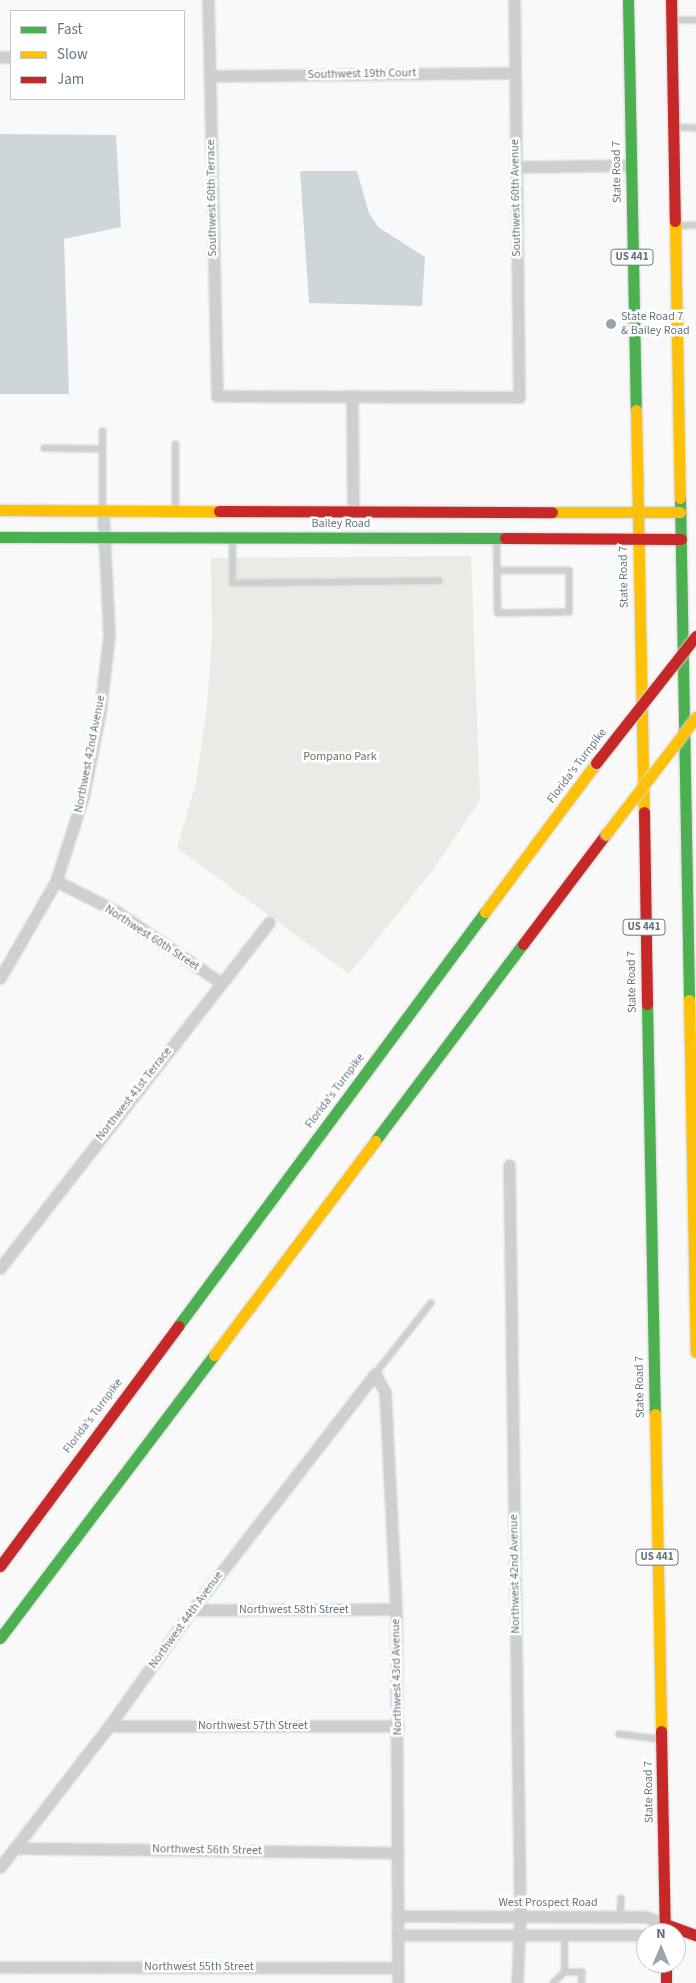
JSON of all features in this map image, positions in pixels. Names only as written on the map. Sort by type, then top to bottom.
[{"type":"main road","name":"State Road 7","points":[[628,0],[636,514],[665,1923]]},
{"type":"main road","points":[[671,0],[696,1352]]},
{"type":"main road","name":"Bailey Road","points":[[0,510],[176,512],[233,524],[497,539],[681,539]]},
{"type":"main road","name":"Bailey Road","points":[[0,538],[105,537],[353,512],[636,514],[680,512]]},
{"type":"main road","name":"Florida's Turnpike","points":[[0,1566],[596,763],[696,636]]},
{"type":"main road","points":[[0,1638],[696,717]]},
{"type":"main road","points":[[0,1555],[14,1545]]},
{"type":"street","name":"Southwest 60th Terrace","points":[[208,0],[217,396],[352,396]]},
{"type":"street","name":"Southwest 60th Avenue","points":[[352,396],[519,397],[514,0]]},
{"type":"street","name":"Southwest 19th Court","points":[[210,76],[514,73]]},
{"type":"street","points":[[516,167],[631,165]]},
{"type":"street","points":[[352,396],[353,512]]},
{"type":"street","name":"Northwest 42nd Avenue","points":[[0,978],[56,881],[84,797],[100,712],[109,635],[103,511]]},
{"type":"street","name":"Northwest 60th Street","points":[[56,881],[116,911],[221,983]]},
{"type":"street","name":"Northwest 41st Terrace","points":[[0,1268],[269,922]]},
{"type":"street","name":"Northwest 42nd Avenue","points":[[509,1165],[520,1917],[517,1983]]},
{"type":"street","name":"Northwest 43rd Avenue","points":[[375,1374],[385,1392],[396,1609],[398,1726],[396,1935],[398,1983]]},
{"type":"street","name":"Northwest 44th Avenue","points":[[0,1867],[109,1726],[192,1610],[375,1374]]},
{"type":"street","name":"Northwest 58th Street","points":[[192,1610],[396,1609]]},
{"type":"street","name":"Northwest 57th Street","points":[[109,1726],[398,1726]]},
{"type":"street","name":"Northwest 56th Street","points":[[15,1848],[398,1853]]},
{"type":"street","name":"West Prospect Road","points":[[396,1916],[646,1917],[656,1923]]},
{"type":"street","points":[[396,1935],[636,1935]]},
{"type":"street","name":"Northwest 55th Street","points":[[0,1967],[397,1968]]},
{"type":"lane","points":[[671,20],[696,20]]},
{"type":"lane","points":[[673,127],[696,128]]},
{"type":"lane","points":[[675,226],[696,225]]},
{"type":"lane","points":[[103,431],[103,511]]},
{"type":"lane","points":[[176,444],[176,512]]},
{"type":"lane","points":[[44,448],[103,449]]},
{"type":"lane","points":[[233,524],[233,583],[439,581]]},
{"type":"lane","points":[[497,539],[498,613],[570,612],[569,571],[498,571]]},
{"type":"lane","points":[[375,1374],[431,1303]]},
{"type":"lane","points":[[619,1734],[661,1740]]},
{"type":"lane","points":[[620,1917],[621,1899]]},
{"type":"lane","points":[[565,1935],[565,1972]]},
{"type":"lane","points":[[553,1983],[565,1972],[582,1972],[582,1983]]},
{"type":"green space","name":"Pompano Park","points":[[471,556],[480,800],[433,870],[349,974],[177,848],[196,783],[207,707],[212,637],[211,558]]},
{"type":"shaded area","points":[[0,134],[116,135],[121,227],[64,239],[69,394],[0,394]]},
{"type":"shaded area","points":[[300,171],[357,171],[369,213],[378,227],[425,257],[422,306],[309,303]]},
{"type":"traffic: fast","points":[[628,0],[636,410]]},
{"type":"traffic: fast","points":[[680,498],[689,1000]]},
{"type":"traffic: fast","points":[[0,537],[505,538]]},
{"type":"traffic: fast","points":[[178,1326],[485,912]]},
{"type":"traffic: fast","points":[[375,1141],[523,944]]},
{"type":"traffic: fast","points":[[647,1004],[655,1414]]},
{"type":"traffic: fast","points":[[0,1638],[214,1355]]},
{"type":"traffic: slow","points":[[675,221],[680,498]]},
{"type":"traffic: slow","points":[[636,410],[644,812]]},
{"type":"traffic: slow","points":[[0,510],[219,511]]},
{"type":"traffic: slow","points":[[552,512],[680,512]]},
{"type":"traffic: slow","points":[[606,834],[696,717]]},
{"type":"traffic: slow","points":[[485,912],[596,763]]},
{"type":"traffic: slow","points":[[689,1000],[696,1352]]},
{"type":"traffic: slow","points":[[214,1355],[375,1141]]},
{"type":"traffic: slow","points":[[655,1414],[661,1731]]},
{"type":"traffic: jam","points":[[671,0],[675,221]]},
{"type":"traffic: jam","points":[[219,511],[552,512]]},
{"type":"traffic: jam","points":[[505,538],[681,539]]},
{"type":"traffic: jam","points":[[596,763],[696,636]]},
{"type":"traffic: jam","points":[[644,812],[647,1004]]},
{"type":"traffic: jam","points":[[523,944],[606,834]]},
{"type":"traffic: jam","points":[[0,1566],[178,1326]]},
{"type":"traffic: jam","points":[[661,1731],[665,1923]]},
{"type":"traffic: jam","points":[[686,1931],[696,1935]]},
{"type":"traffic: jam","points":[[666,1973],[666,1983]]},
{"type":"place","name":"State Road 7 & Bailey Road","points":[[611,324]]}]
